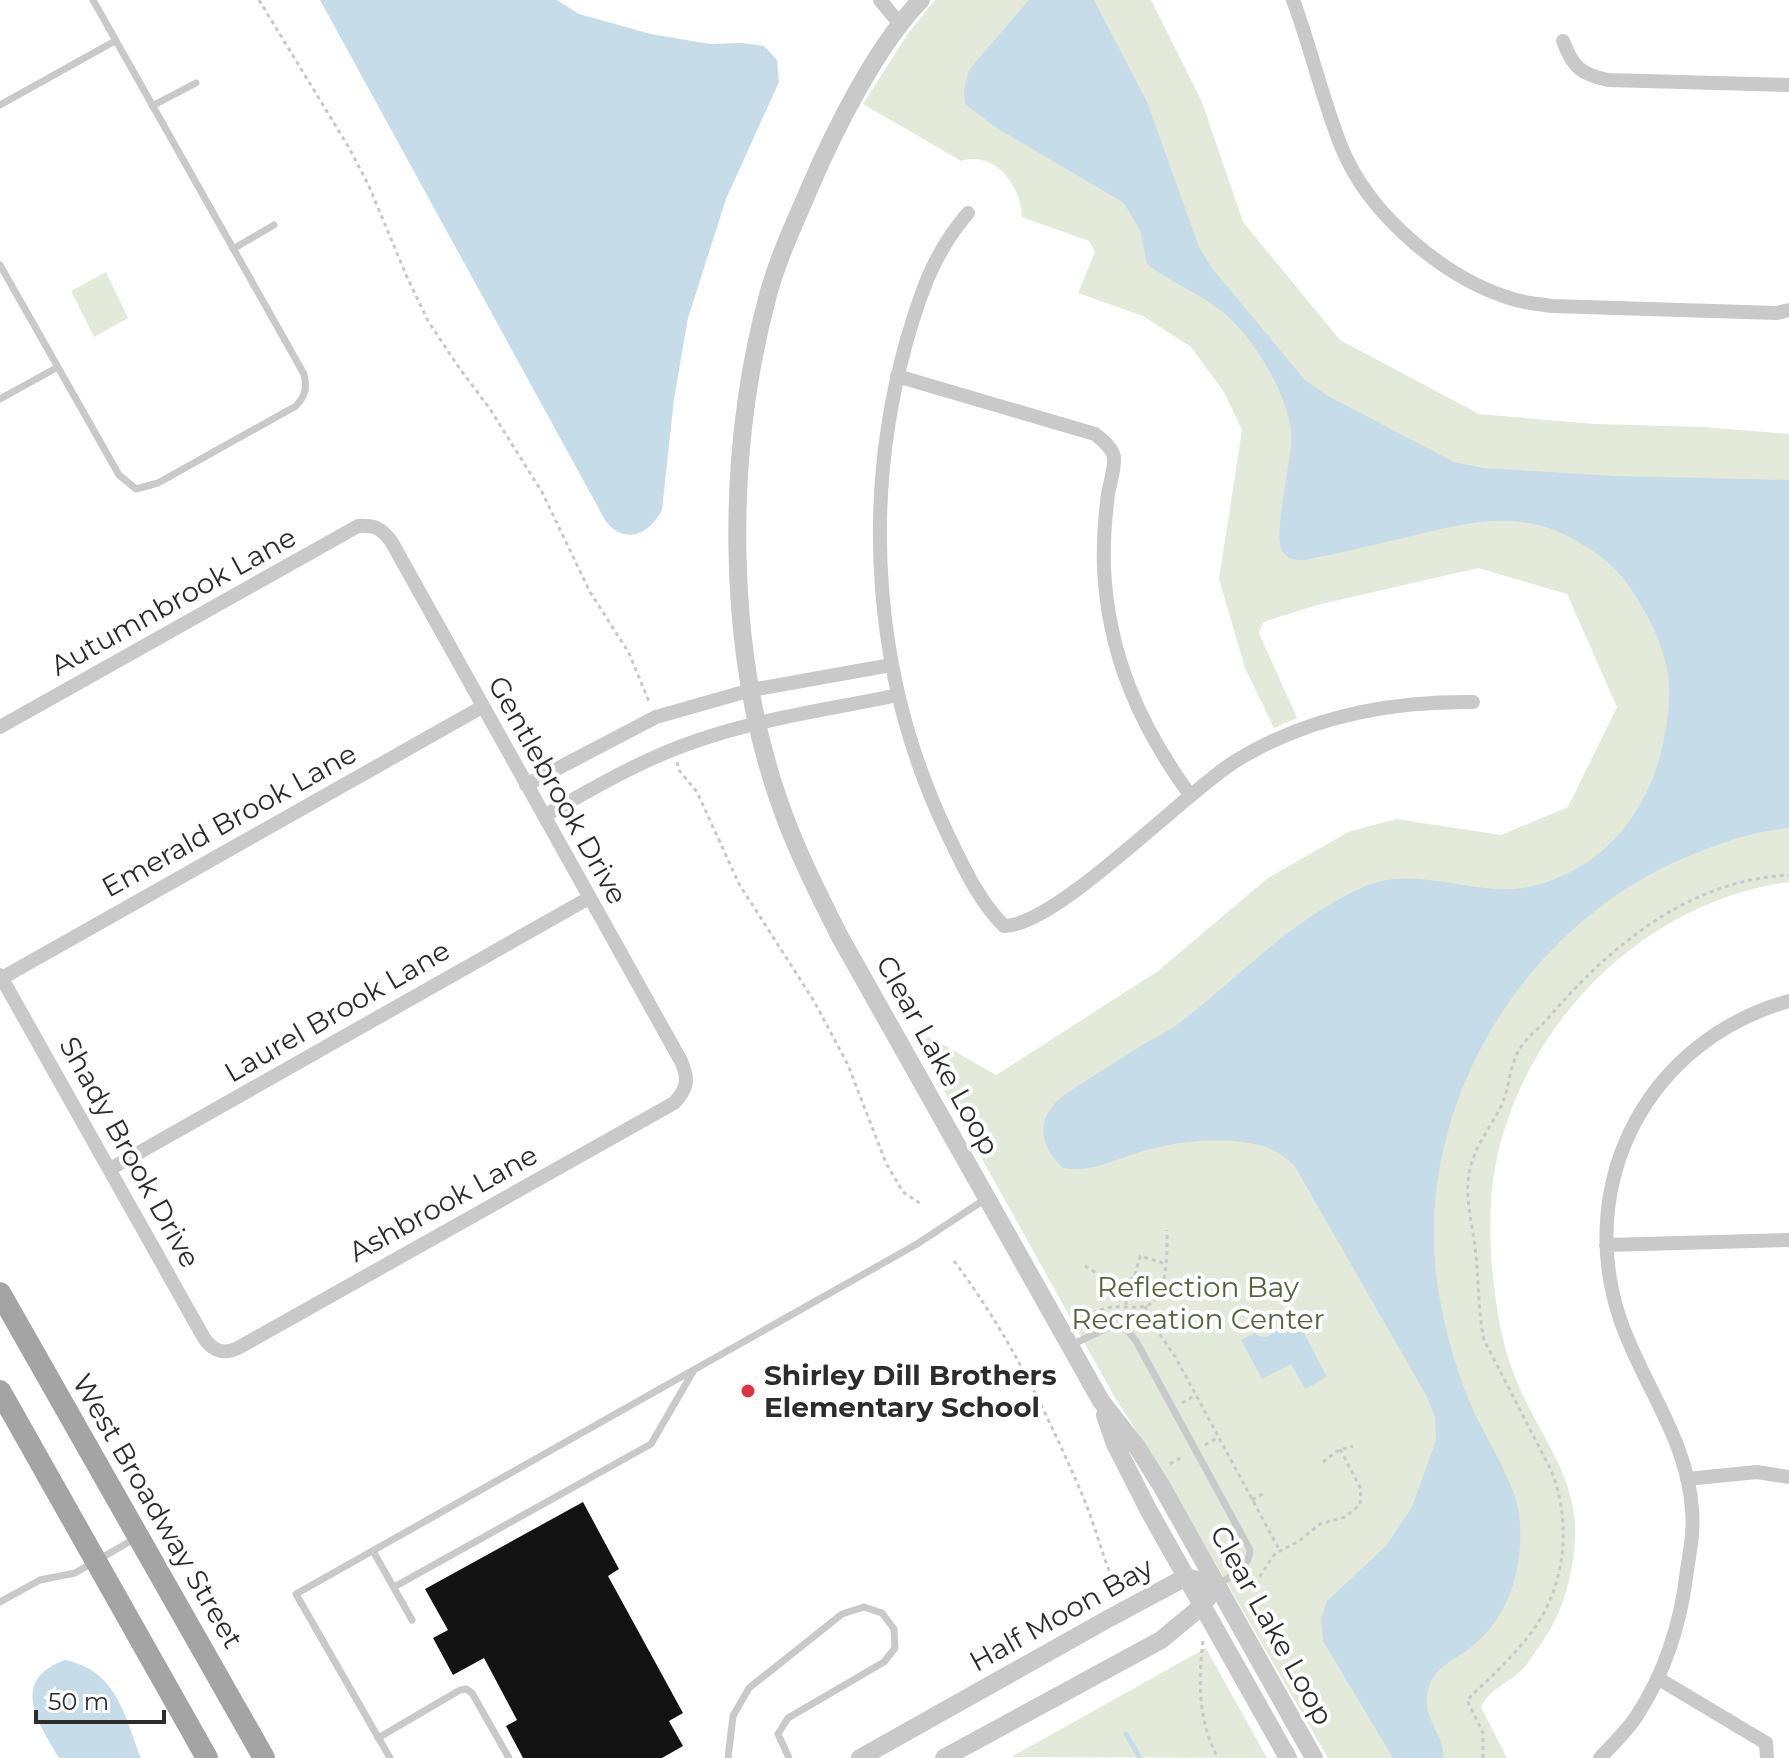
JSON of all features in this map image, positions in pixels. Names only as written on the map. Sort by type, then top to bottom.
[{"type":"main road","name":"West Broadway Street","points":[[0,1293],[264,1758]]},
{"type":"main road","points":[[0,1391],[207,1758]]},
{"type":"street","points":[[880,0],[899,23],[921,0]]},
{"type":"street","points":[[1293,0],[1342,147],[1357,177],[1380,209],[1406,235],[1457,273],[1515,300],[1552,306],[1777,313],[1789,310]]},
{"type":"street","name":"Clear Lake Loop","points":[[899,23],[825,153],[769,293],[749,386],[738,462],[740,604],[751,690],[777,796],[804,864],[840,937],[1069,1346],[1101,1401],[1137,1447],[1314,1758]]},
{"type":"street","points":[[1563,41],[1572,63],[1589,76],[1608,80],[1789,85]]},
{"type":"street","points":[[968,213],[947,237],[936,259],[915,311],[897,376],[880,492],[882,598],[898,695],[939,816],[964,868],[991,913],[1004,926],[1018,926],[1064,900],[1190,795],[1232,763],[1261,747],[1339,717],[1386,706],[1428,701],[1473,702]]},
{"type":"street","points":[[897,376],[1095,434],[1108,445],[1114,457],[1105,516],[1104,566],[1108,615],[1122,670],[1141,718],[1161,756],[1190,795]]},
{"type":"street","name":"Gentlebrook Drive","points":[[372,525],[383,531],[391,541],[681,1061],[687,1076],[686,1087]]},
{"type":"street","name":"Autumnbrook Lane","points":[[0,727],[358,526],[372,525]]},
{"type":"street","points":[[526,785],[656,717],[751,690],[891,665]]},
{"type":"street","points":[[544,816],[614,776],[699,740],[759,723],[898,695]]},
{"type":"street","name":"Emerald Brook Lane","points":[[1,976],[482,707]]},
{"type":"street","name":"Laurel Brook Lane","points":[[110,1169],[589,898]]},
{"type":"street","name":"Shady Brook Drive","points":[[1,976],[204,1338],[218,1351]]},
{"type":"street","points":[[1600,1758],[1634,1720],[1659,1679],[1682,1612],[1692,1537],[1692,1510],[1677,1443],[1621,1322],[1608,1280],[1607,1215],[1617,1161],[1635,1122],[1682,1058],[1706,1039],[1738,1021],[1789,1001]]},
{"type":"street","name":"Ashbrook Lane","points":[[218,1351],[229,1352],[238,1348],[674,1103],[686,1087]]},
{"type":"street","points":[[1606,1245],[1789,1240]]},
{"type":"street","name":"Clear Lake Loop","points":[[1101,1401],[1115,1444],[1288,1758]]},
{"type":"street","points":[[1687,1479],[1757,1472],[1789,1477]]},
{"type":"street","name":"Half Moon Bay","points":[[860,1758],[1186,1577],[1217,1585]]},
{"type":"street","points":[[944,1758],[1161,1640],[1202,1606],[1217,1585]]},
{"type":"street","points":[[1659,1679],[1766,1743],[1767,1758]]},
{"type":"lane","points":[[0,265],[119,475],[136,489],[158,483],[296,406],[307,388],[304,374],[93,0]]},
{"type":"lane","points":[[0,105],[115,41]]},
{"type":"lane","points":[[152,106],[196,83]]},
{"type":"lane","points":[[233,249],[274,225]]},
{"type":"lane","points":[[0,399],[58,367]]},
{"type":"lane","points":[[390,1758],[296,1594],[917,1244],[986,1198]]},
{"type":"lane","points":[[1069,1346],[1114,1325],[1127,1330],[1136,1341],[1250,1550],[1244,1567],[1217,1585]]},
{"type":"lane","points":[[394,1587],[651,1444],[696,1368]]},
{"type":"lane","points":[[0,1602],[40,1580],[75,1573],[138,1537]]},
{"type":"lane","points":[[373,1551],[412,1620]]},
{"type":"lane","points":[[728,1758],[733,1716],[749,1688],[842,1614],[864,1607],[882,1613],[894,1629],[895,1648],[884,1662],[788,1718],[778,1734],[789,1758]]},
{"type":"lane","points":[[378,1738],[466,1689],[472,1693],[509,1758]]},
{"type":"path","points":[[259,0],[348,146],[428,321],[490,409],[542,492],[590,592],[629,653],[650,705]]},
{"type":"path","points":[[679,770],[697,792],[739,884],[814,1001],[848,1065],[886,1163],[903,1192],[921,1204]]},
{"type":"path","points":[[1483,1758],[1483,1733],[1467,1700],[1500,1668],[1541,1619],[1556,1588],[1564,1524],[1560,1492],[1551,1470],[1484,1340],[1476,1250],[1468,1203],[1473,1158],[1504,1099],[1513,1063],[1521,1047],[1576,985],[1618,946],[1654,921],[1722,887],[1761,876],[1789,875]]},
{"type":"path","points":[[1078,1319],[1098,1310],[1145,1306],[1158,1293],[1167,1264],[1167,1230]]},
{"type":"path","points":[[1085,1266],[1115,1281],[1134,1278],[1140,1256],[1167,1264]]},
{"type":"path","points":[[954,1261],[1013,1349],[1092,1520],[1106,1568],[1119,1592]]},
{"type":"path","points":[[1115,1281],[1120,1295],[1126,1299],[1126,1306]]},
{"type":"path","points":[[1145,1306],[1280,1551]]},
{"type":"path","points":[[1323,1462],[1340,1449],[1353,1446]]},
{"type":"path","points":[[1238,1592],[1260,1576],[1274,1555],[1320,1524],[1345,1517],[1360,1505],[1361,1489],[1340,1449]]},
{"type":"path","points":[[1252,1500],[1266,1492]]},
{"type":"path","points":[[1203,1638],[1199,1684],[1204,1727],[1218,1758]]},
{"type":"green space","name":"Reflection Bay Recreation Center","points":[[935,0],[1151,0],[1202,102],[1243,222],[1340,340],[1479,414],[1595,424],[1704,427],[1789,434],[1789,882],[1736,894],[1686,915],[1639,943],[1597,978],[1561,1020],[1532,1066],[1509,1115],[1495,1168],[1491,1250],[1501,1331],[1515,1377],[1563,1475],[1570,1495],[1575,1540],[1568,1585],[1552,1626],[1523,1669],[1494,1691],[1481,1707],[1507,1758],[1328,1758],[1164,1474],[1115,1398],[918,1044],[930,1037],[996,1075],[1158,971],[1268,878],[1348,832],[1396,819],[1501,835],[1568,807],[1617,707],[1567,594],[1478,568],[1317,605],[1263,622],[1259,633],[1297,718],[1274,728],[1245,668],[1219,579],[1242,430],[1224,392],[1191,347],[1143,316],[1078,293],[1095,252],[1089,241],[1022,217],[1012,183],[995,166],[973,159],[961,161],[863,104],[909,32]]},
{"type":"green space","points":[[106,272],[128,318],[94,337],[71,291]]},
{"type":"green space","points":[[1206,1648],[1267,1758],[1011,1757]]},
{"type":"water","points":[[320,0],[557,0],[579,14],[651,34],[710,44],[764,46],[777,60],[779,82],[726,199],[688,318],[674,399],[662,510],[652,524],[640,533],[618,532],[605,520]]},
{"type":"water","points":[[1029,0],[1094,0],[1147,102],[1199,247],[1211,267],[1305,380],[1328,396],[1454,462],[1483,468],[1616,476],[1789,480],[1789,828],[1741,837],[1696,853],[1633,885],[1576,927],[1527,978],[1487,1036],[1458,1101],[1440,1169],[1434,1239],[1442,1310],[1464,1389],[1517,1502],[1520,1551],[1512,1588],[1496,1621],[1470,1648],[1442,1668],[1430,1684],[1427,1706],[1443,1749],[1443,1758],[1393,1758],[1323,1641],[1321,1619],[1327,1601],[1386,1546],[1412,1507],[1436,1440],[1435,1417],[1426,1395],[1294,1165],[1267,1147],[1217,1141],[1154,1148],[1094,1167],[1063,1168],[1049,1150],[1043,1131],[1044,1122],[1064,1095],[1177,1025],[1289,932],[1359,889],[1380,881],[1402,879],[1489,888],[1533,886],[1559,877],[1603,850],[1636,812],[1657,765],[1668,711],[1666,664],[1649,619],[1619,573],[1575,540],[1553,530],[1511,521],[1490,521],[1448,527],[1305,560],[1285,555],[1280,543],[1280,530],[1291,430],[1275,381],[1255,348],[1220,310],[1147,264],[1140,230],[1124,203],[995,127],[965,104],[964,89],[969,70]]},
{"type":"water","points":[[1297,1320],[1327,1377],[1305,1389],[1291,1364],[1262,1379],[1241,1340],[1255,1333],[1266,1337]]},
{"type":"water","points":[[65,1660],[96,1674],[107,1684],[123,1711],[141,1758],[59,1758],[37,1717],[33,1691],[37,1679]]},
{"type":"building","points":[[583,1502],[619,1569],[608,1576],[683,1713],[669,1721],[683,1746],[662,1758],[523,1758],[506,1726],[517,1720],[484,1658],[453,1675],[433,1638],[448,1630],[425,1589]]},
{"type":"waterway","points":[[1126,1734],[1140,1758]]},
{"type":"place","name":"Shirley Dill Brothers Elementary School","points":[[748,1391]]}]
